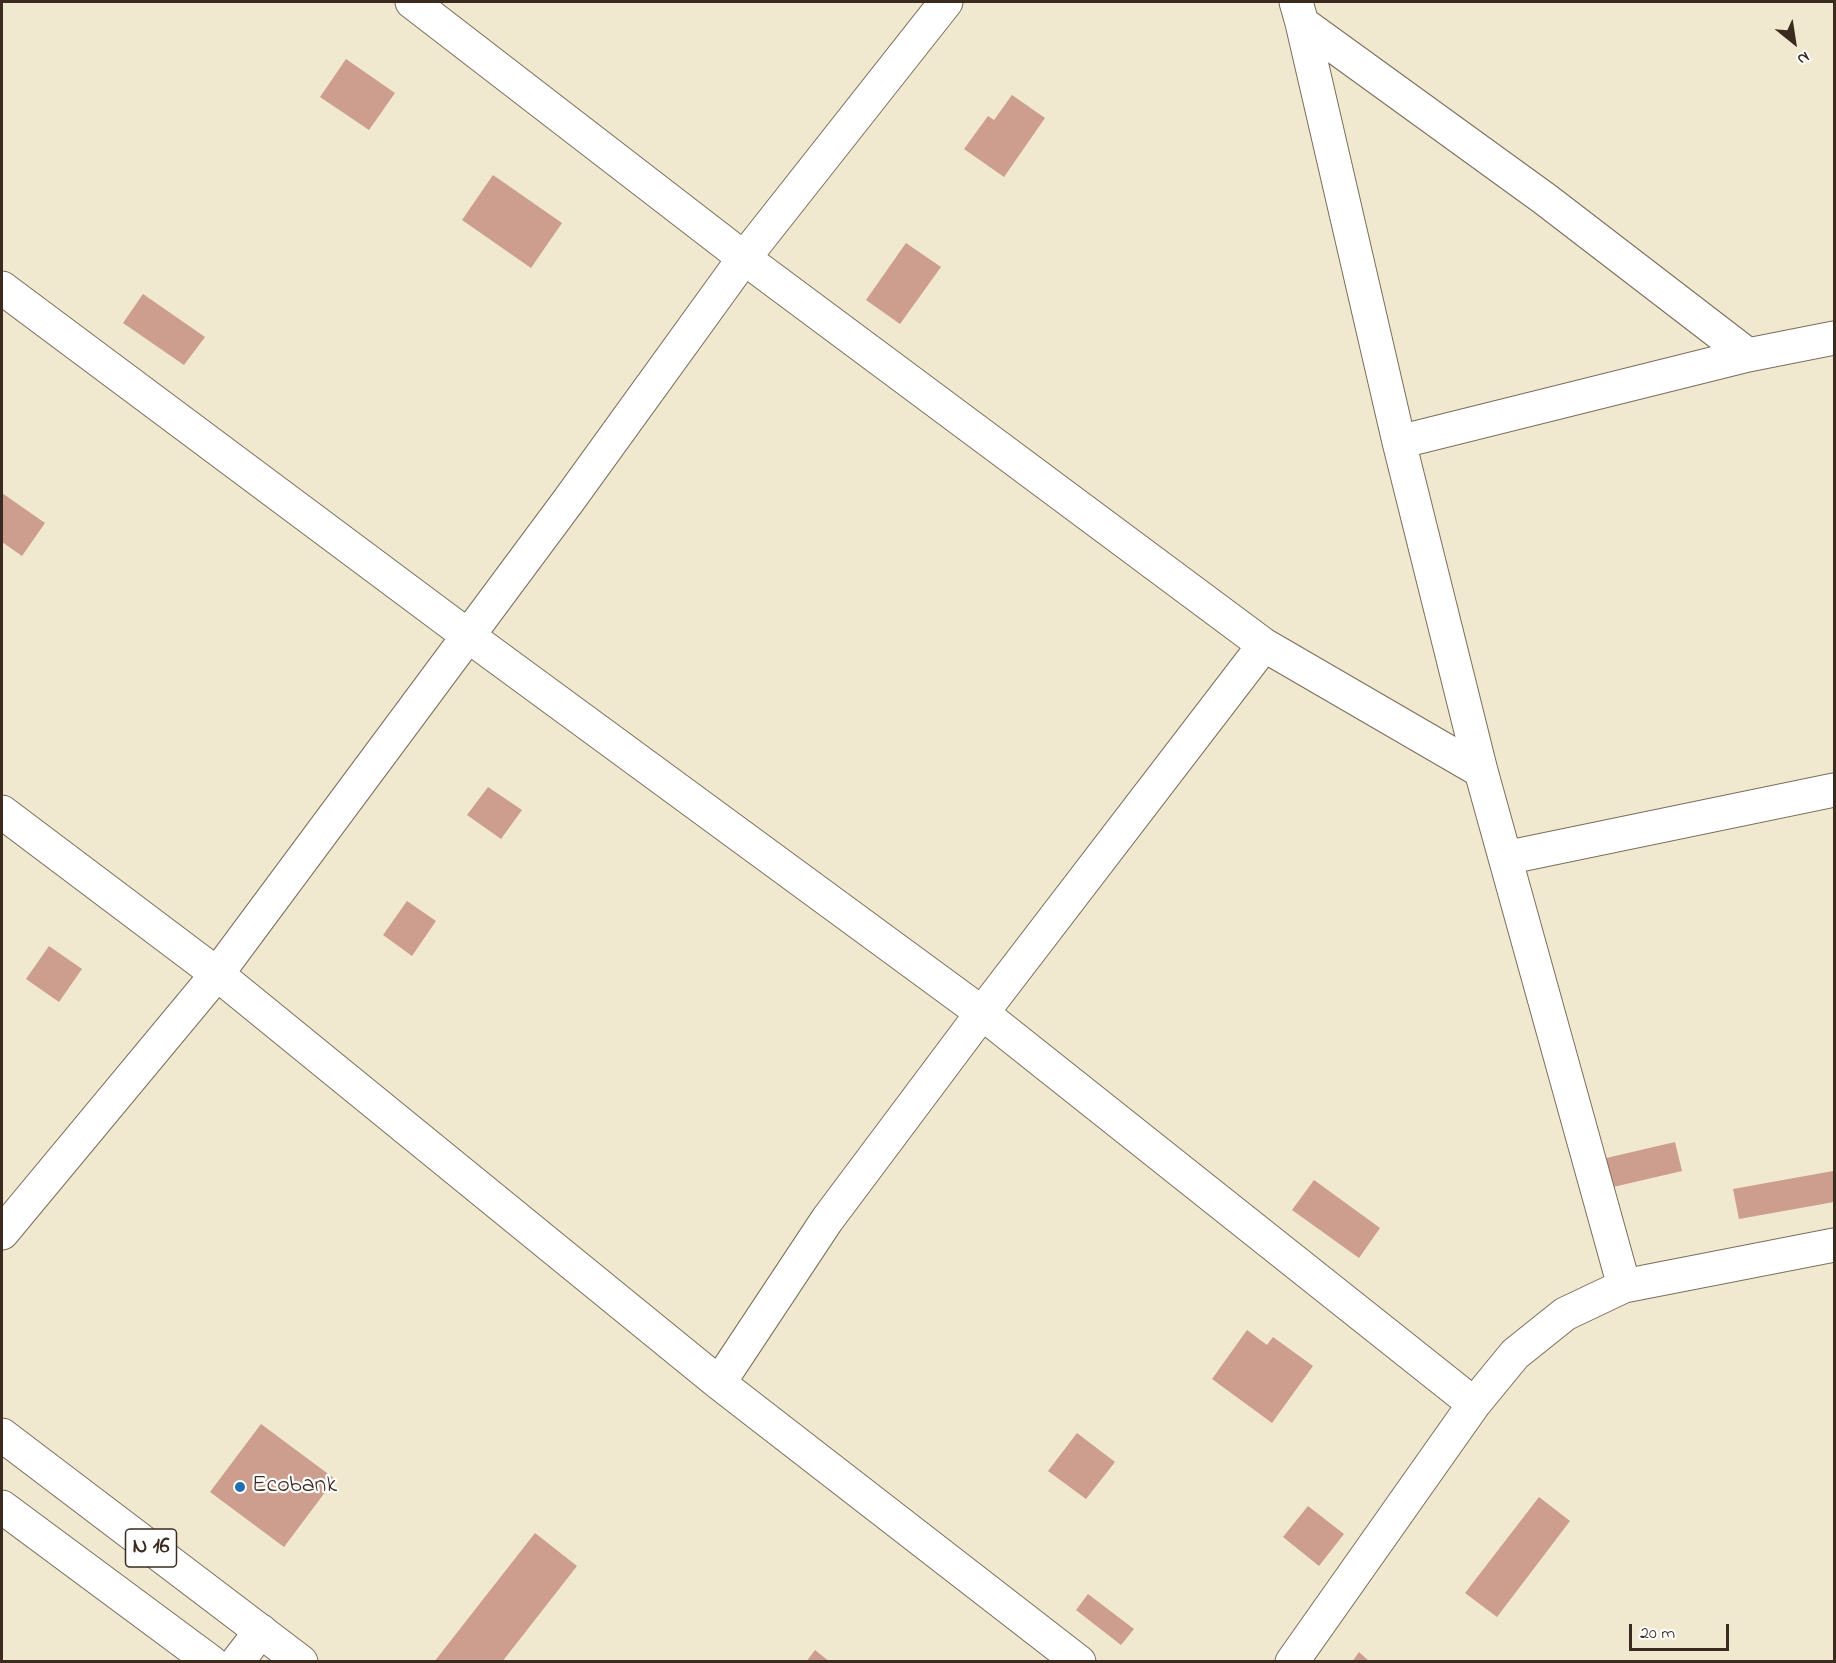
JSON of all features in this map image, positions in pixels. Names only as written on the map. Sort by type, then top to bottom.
[{"type":"main road","points":[[412,2],[744,258],[1264,645],[1481,771]]},
{"type":"main road","points":[[2,1233],[217,974],[569,500],[744,258],[946,2]]},
{"type":"main road","points":[[1299,12],[1748,355]]},
{"type":"main road","points":[[1299,12],[1399,442],[1481,771],[1624,1286]]},
{"type":"main road","points":[[2,288],[467,635],[982,1013],[1474,1404]]},
{"type":"main road","points":[[1399,442],[1748,355],[1834,338]]},
{"type":"main road","points":[[719,1383],[827,1220],[982,1013],[1264,645]]},
{"type":"main road","points":[[1505,858],[1834,790]]},
{"type":"main road","points":[[2,812],[217,974],[719,1383],[1079,1662]]},
{"type":"main road","points":[[1292,1662],[1474,1404],[1515,1354],[1565,1314],[1624,1286],[1834,1245]]},
{"type":"main road","name":"N 16","points":[[2,1435],[301,1662]]},
{"type":"main road","name":"N 16","points":[[2,1507],[211,1662]]},
{"type":"main road","points":[[237,1662],[261,1631]]},
{"type":"building","points":[[346,59],[395,93],[369,130],[320,97]]},
{"type":"building","points":[[1012,95],[1045,118],[1004,177],[964,149],[988,116],[994,120]]},
{"type":"building","points":[[493,175],[562,223],[531,268],[462,220]]},
{"type":"building","points":[[906,243],[941,267],[900,324],[866,300]]},
{"type":"building","points":[[143,294],[205,337],[184,365],[123,323]]},
{"type":"building","points":[[2,493],[45,523],[22,556],[2,542]]},
{"type":"building","points":[[488,787],[522,810],[501,839],[467,815]]},
{"type":"building","points":[[407,901],[436,921],[412,956],[383,935]]},
{"type":"building","points":[[49,946],[82,969],[59,1002],[26,979]]},
{"type":"building","points":[[1675,1142],[1682,1171],[1609,1188],[1602,1159]]},
{"type":"building","points":[[1833,1171],[1834,1202],[1739,1219],[1733,1189]]},
{"type":"building","points":[[1314,1180],[1380,1228],[1359,1258],[1292,1210]]},
{"type":"building","points":[[1247,1330],[1267,1345],[1273,1337],[1313,1366],[1272,1423],[1212,1379]]},
{"type":"building","points":[[261,1424],[335,1479],[284,1547],[210,1492]]},
{"type":"building","points":[[1077,1433],[1115,1462],[1086,1499],[1048,1471]]},
{"type":"building","points":[[1539,1497],[1570,1521],[1497,1617],[1465,1593]]},
{"type":"building","points":[[1308,1506],[1344,1534],[1319,1566],[1283,1537]]},
{"type":"building","points":[[535,1533],[577,1566],[502,1662],[434,1662]]},
{"type":"building","points":[[1088,1594],[1134,1629],[1121,1645],[1076,1610]]},
{"type":"building","points":[[815,1650],[830,1662],[806,1662]]},
{"type":"building","points":[[1359,1652],[1370,1662],[1352,1662]]},
{"type":"place","name":"Ecobank","points":[[240,1487]]}]
